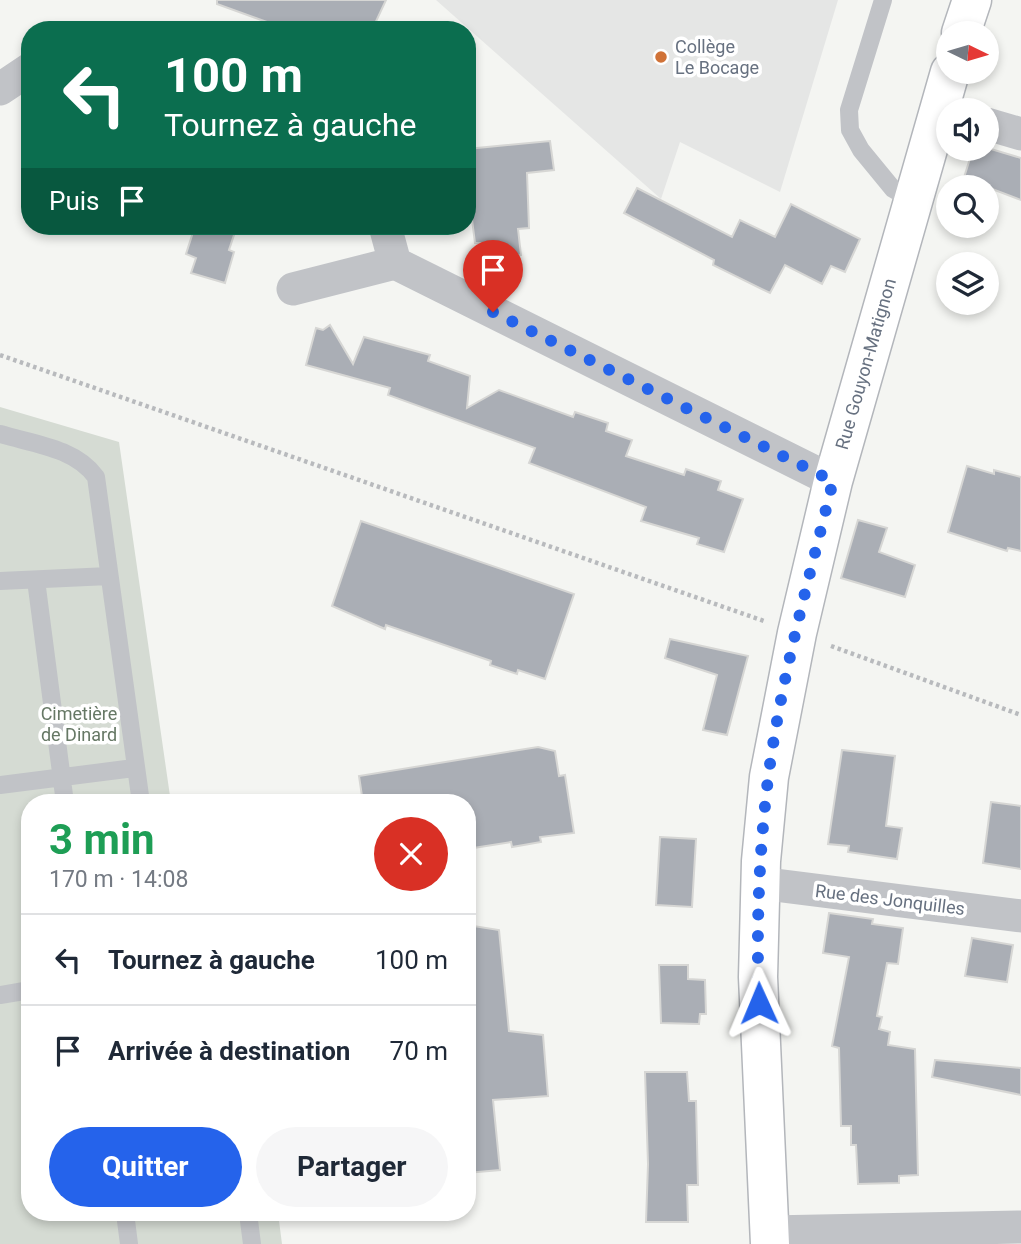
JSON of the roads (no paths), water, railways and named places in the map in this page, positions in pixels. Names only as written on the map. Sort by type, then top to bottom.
[{"type":"main road","points":[[965,21],[972,0]]},
{"type":"main road","name":"Rue Gouyon-Matignon","points":[[769,1238],[758,977],[760,883],[769,778],[797,633],[833,481],[912,200],[936,132]]},
{"type":"street","points":[[0,89],[21,75]]},
{"type":"street","points":[[999,128],[1021,134]]},
{"type":"street","points":[[387,235],[395,263]]},
{"type":"street","points":[[293,289],[395,263],[833,481]]},
{"type":"street","name":"Rue des Jonquilles","points":[[760,883],[1021,916]]},
{"type":"street","points":[[769,1238],[1021,1227]]},
{"type":"lane","points":[[883,0],[849,110],[850,130],[861,150],[893,189],[912,200]]},
{"type":"lane","points":[[0,434],[59,451],[86,464],[96,478],[139,794]]},
{"type":"lane","points":[[0,582],[109,576]]},
{"type":"lane","points":[[36,580],[64,794]]},
{"type":"lane","points":[[0,785],[134,768]]},
{"type":"lane","points":[[0,995],[21,992]]},
{"type":"lane","points":[[126,1221],[128,1244]]},
{"type":"lane","points":[[249,1221],[252,1244]]},
{"type":"place","name":"Collège Le Bocage","points":[[661,57]]},
{"type":"park label","name":"Cimetière de Dinard","points":[[79,724]]}]
